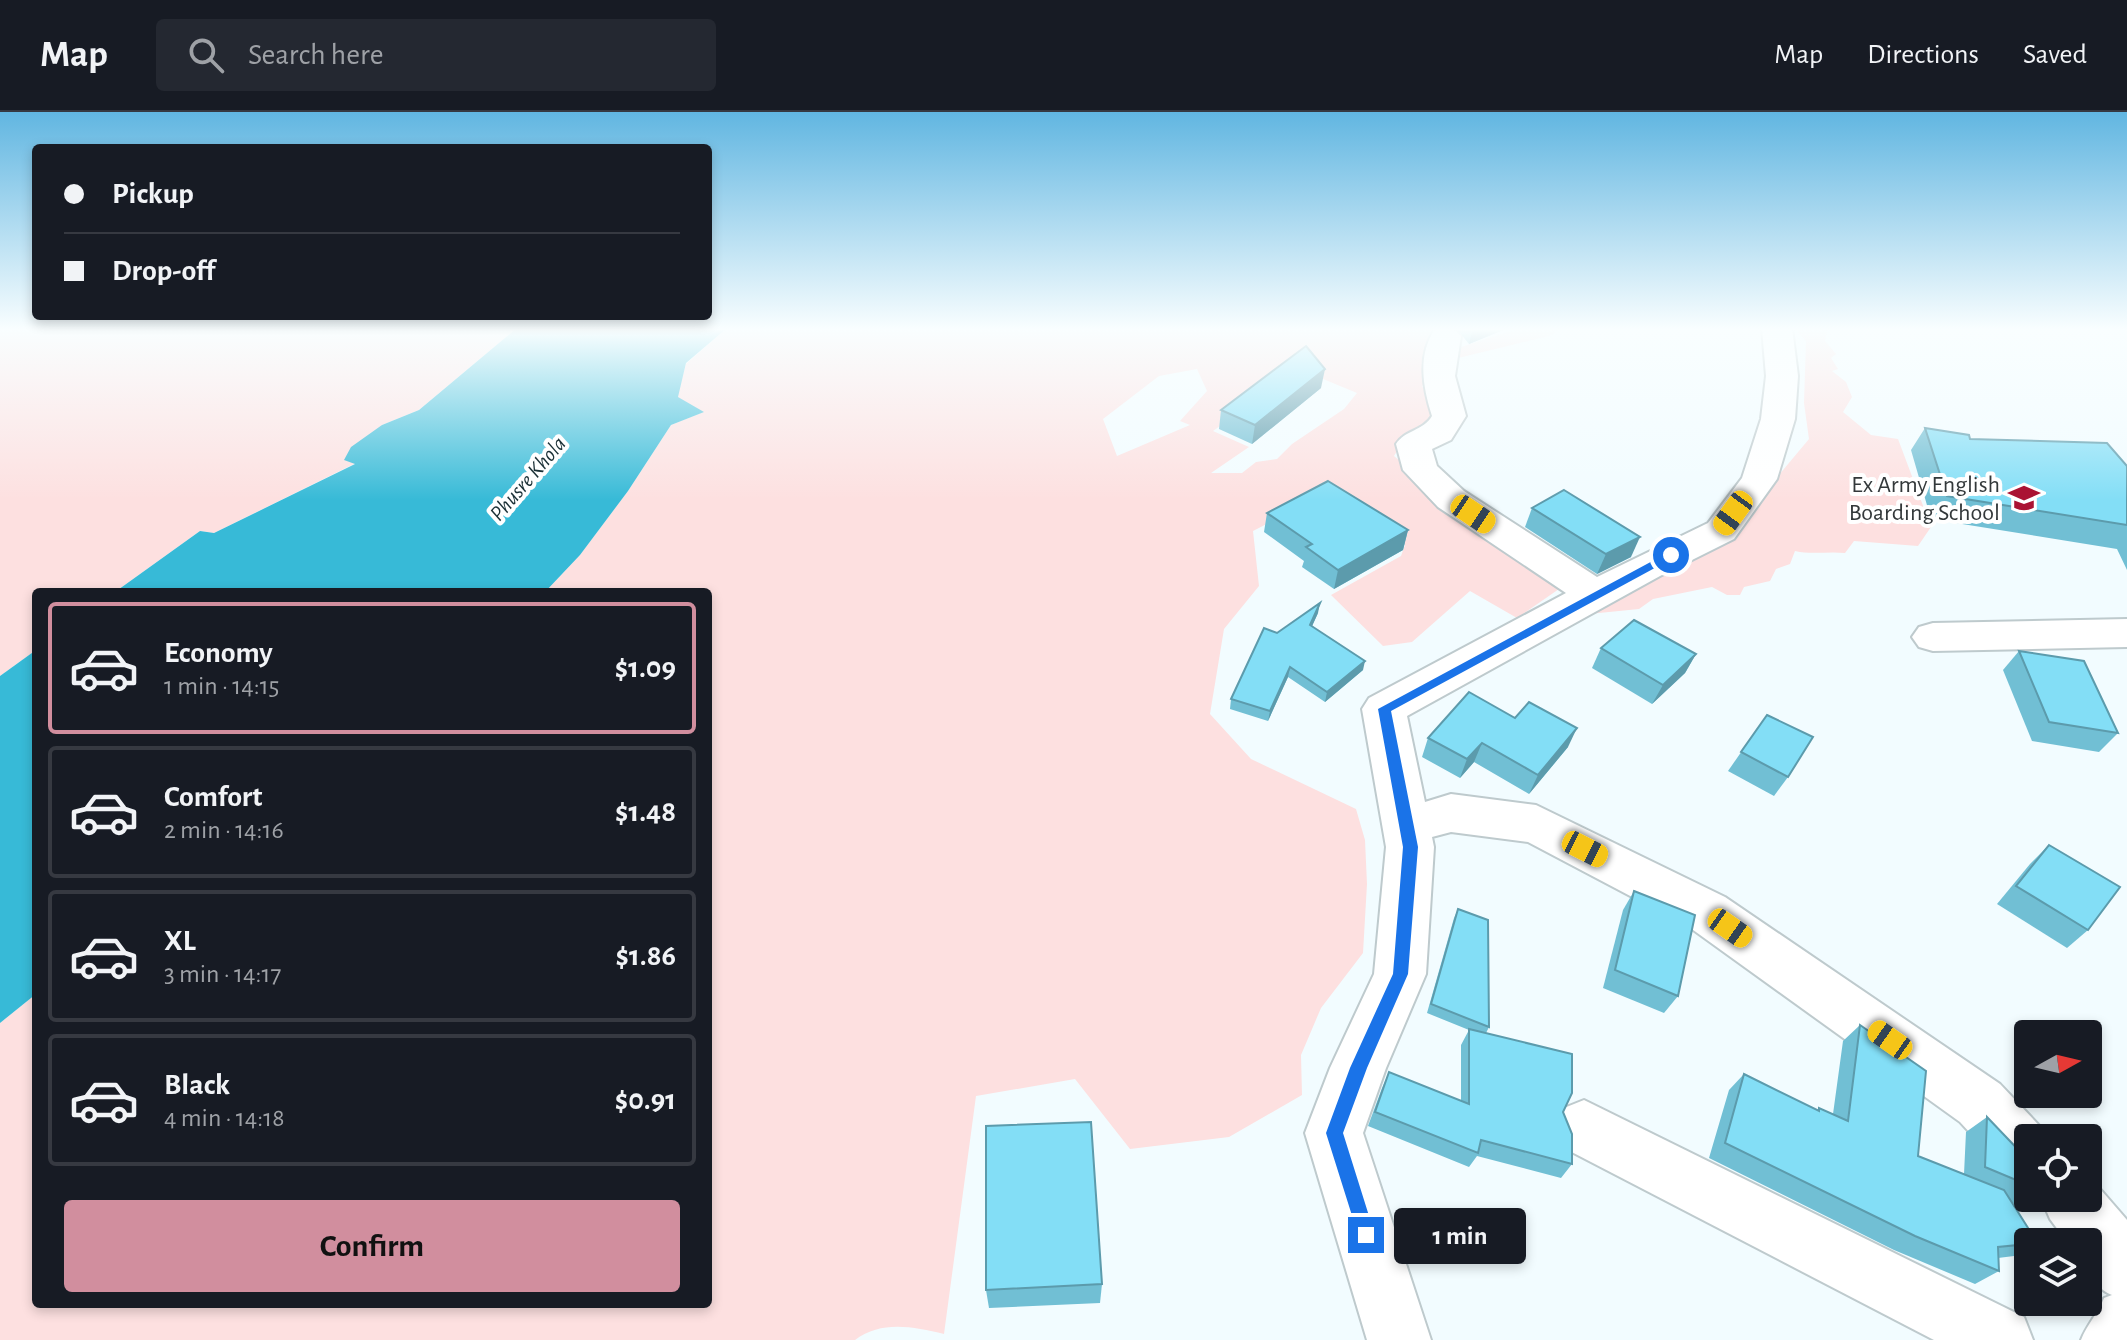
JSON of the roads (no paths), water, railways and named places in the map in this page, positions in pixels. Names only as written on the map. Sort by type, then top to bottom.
[{"type":"street","points":[[1438,385],[1449,416],[1439,433],[1413,444],[1421,470],[1451,499],[1595,594]]},
{"type":"street","points":[[1399,1340],[1334,1133],[1358,1068],[1400,974],[1410,847],[1384,709],[1595,594],[1721,531],[1759,479],[1778,419],[1781,385]]},
{"type":"street","points":[[1933,637],[2127,633]]},
{"type":"street","points":[[1406,826],[1451,813],[1536,824],[1707,912],[1980,1103],[2014,1138]]},
{"type":"street","points":[[1584,1128],[2001,1340]]},
{"type":"street","points":[[2082,1212],[2127,1270]]},
{"type":"street","points":[[2113,1340],[2124,1332],[2127,1321]]},
{"type":"water","name":"Phusre Khola","points":[[449,385],[681,385],[678,397],[704,412],[671,425],[628,491],[580,555],[549,588],[121,588],[200,531],[214,533],[355,464],[344,460],[351,447],[382,425],[419,410]]},
{"type":"water","points":[[32,653],[32,997],[0,1023],[0,676]]},
{"type":"place","name":"Ex Army English Boarding School","points":[[2024,498]]}]
